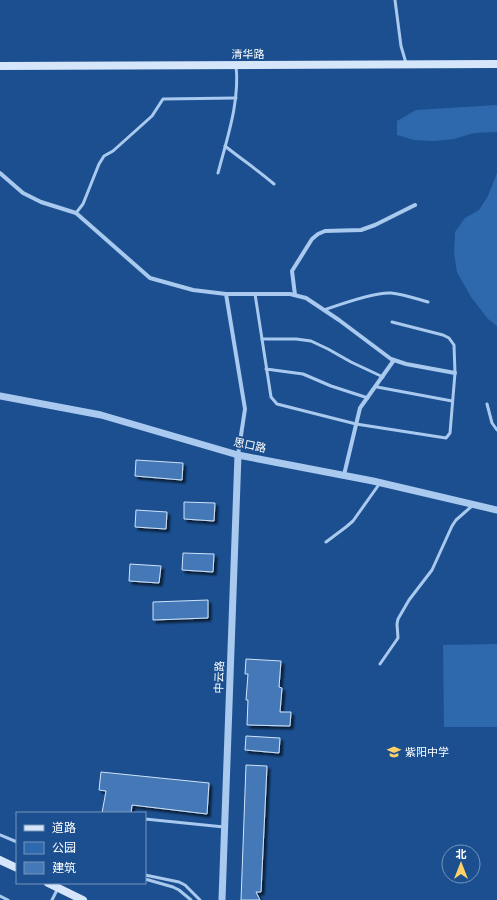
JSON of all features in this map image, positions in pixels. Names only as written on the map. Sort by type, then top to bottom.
[{"type":"main road","name":"清华路","points":[[0,66],[497,64]]},
{"type":"main road","points":[[0,860],[16,868]]},
{"type":"main road","points":[[50,884],[83,900]]},
{"type":"street","points":[[0,173],[23,193],[41,202],[76,212],[150,278],[193,290],[226,294],[290,294],[306,298],[339,320],[391,359],[406,364],[455,373]]},
{"type":"street","points":[[295,295],[292,271],[312,239],[318,234],[325,231],[361,230],[415,206]]},
{"type":"street","points":[[226,294],[245,409],[238,455]]},
{"type":"street","points":[[344,475],[360,408],[394,360]]},
{"type":"street","name":"思口路","points":[[0,396],[101,415],[238,455],[344,475],[497,510]]},
{"type":"street","name":"中云路","points":[[222,900],[238,455]]},
{"type":"lane","points":[[395,0],[400,46],[407,65]]},
{"type":"lane","points":[[218,173],[236,98],[236,65]]},
{"type":"lane","points":[[76,212],[83,204],[99,164],[104,156],[118,146],[152,116],[163,99],[236,98]]},
{"type":"lane","points":[[225,146],[274,184]]},
{"type":"lane","points":[[324,310],[341,304],[393,293],[428,302]]},
{"type":"lane","points":[[255,294],[271,397],[277,404],[356,424],[446,438],[450,433],[455,373],[454,345],[449,338],[392,322]]},
{"type":"lane","points":[[262,339],[296,339],[311,341],[383,377]]},
{"type":"lane","points":[[266,369],[303,374],[331,386],[368,398]]},
{"type":"lane","points":[[377,386],[452,401]]},
{"type":"lane","points":[[487,404],[492,423],[497,430]]},
{"type":"lane","points":[[326,542],[346,528],[353,521],[380,483]]},
{"type":"lane","points":[[380,664],[398,638],[398,619],[409,600],[432,570],[452,526],[456,520],[474,504]]},
{"type":"lane","points":[[146,819],[224,826]]},
{"type":"lane","points":[[0,835],[16,842]]},
{"type":"lane","points":[[146,875],[179,882],[185,885],[200,900]]},
{"type":"lane","points":[[146,879],[173,887],[191,900]]},
{"type":"lane","points":[[52,900],[58,888]]},
{"type":"lane","points":[[0,896],[8,900]]},
{"type":"green space","points":[[497,105],[497,132],[474,133],[454,139],[433,141],[414,140],[397,135],[397,121],[416,110]]},
{"type":"green space","points":[[497,173],[497,326],[488,319],[471,297],[457,272],[454,253],[455,232],[465,218],[479,210],[488,196]]},
{"type":"green space","points":[[497,644],[497,727],[444,727],[443,645]]},
{"type":"building","points":[[136,460],[183,463],[182,480],[135,476]]},
{"type":"building","points":[[184,502],[215,503],[214,521],[184,519]]},
{"type":"building","points":[[136,510],[167,512],[166,529],[135,527]]},
{"type":"building","points":[[183,553],[214,554],[213,572],[182,570]]},
{"type":"building","points":[[130,564],[161,566],[159,583],[129,581]]},
{"type":"building","points":[[208,600],[208,618],[153,620],[153,602]]},
{"type":"building","points":[[246,659],[281,661],[279,687],[282,688],[280,712],[291,712],[290,726],[247,725],[248,700],[246,700],[248,674],[245,674]]},
{"type":"building","points":[[246,736],[280,738],[279,753],[245,750]]},
{"type":"building","points":[[246,765],[267,766],[261,892],[256,892],[260,900],[241,900]]},
{"type":"building","points":[[101,772],[209,783],[207,814],[132,805],[131,812],[102,812],[106,791],[99,790]]},
{"type":"place","name":"紫阳中学","points":[[394,752]]}]
